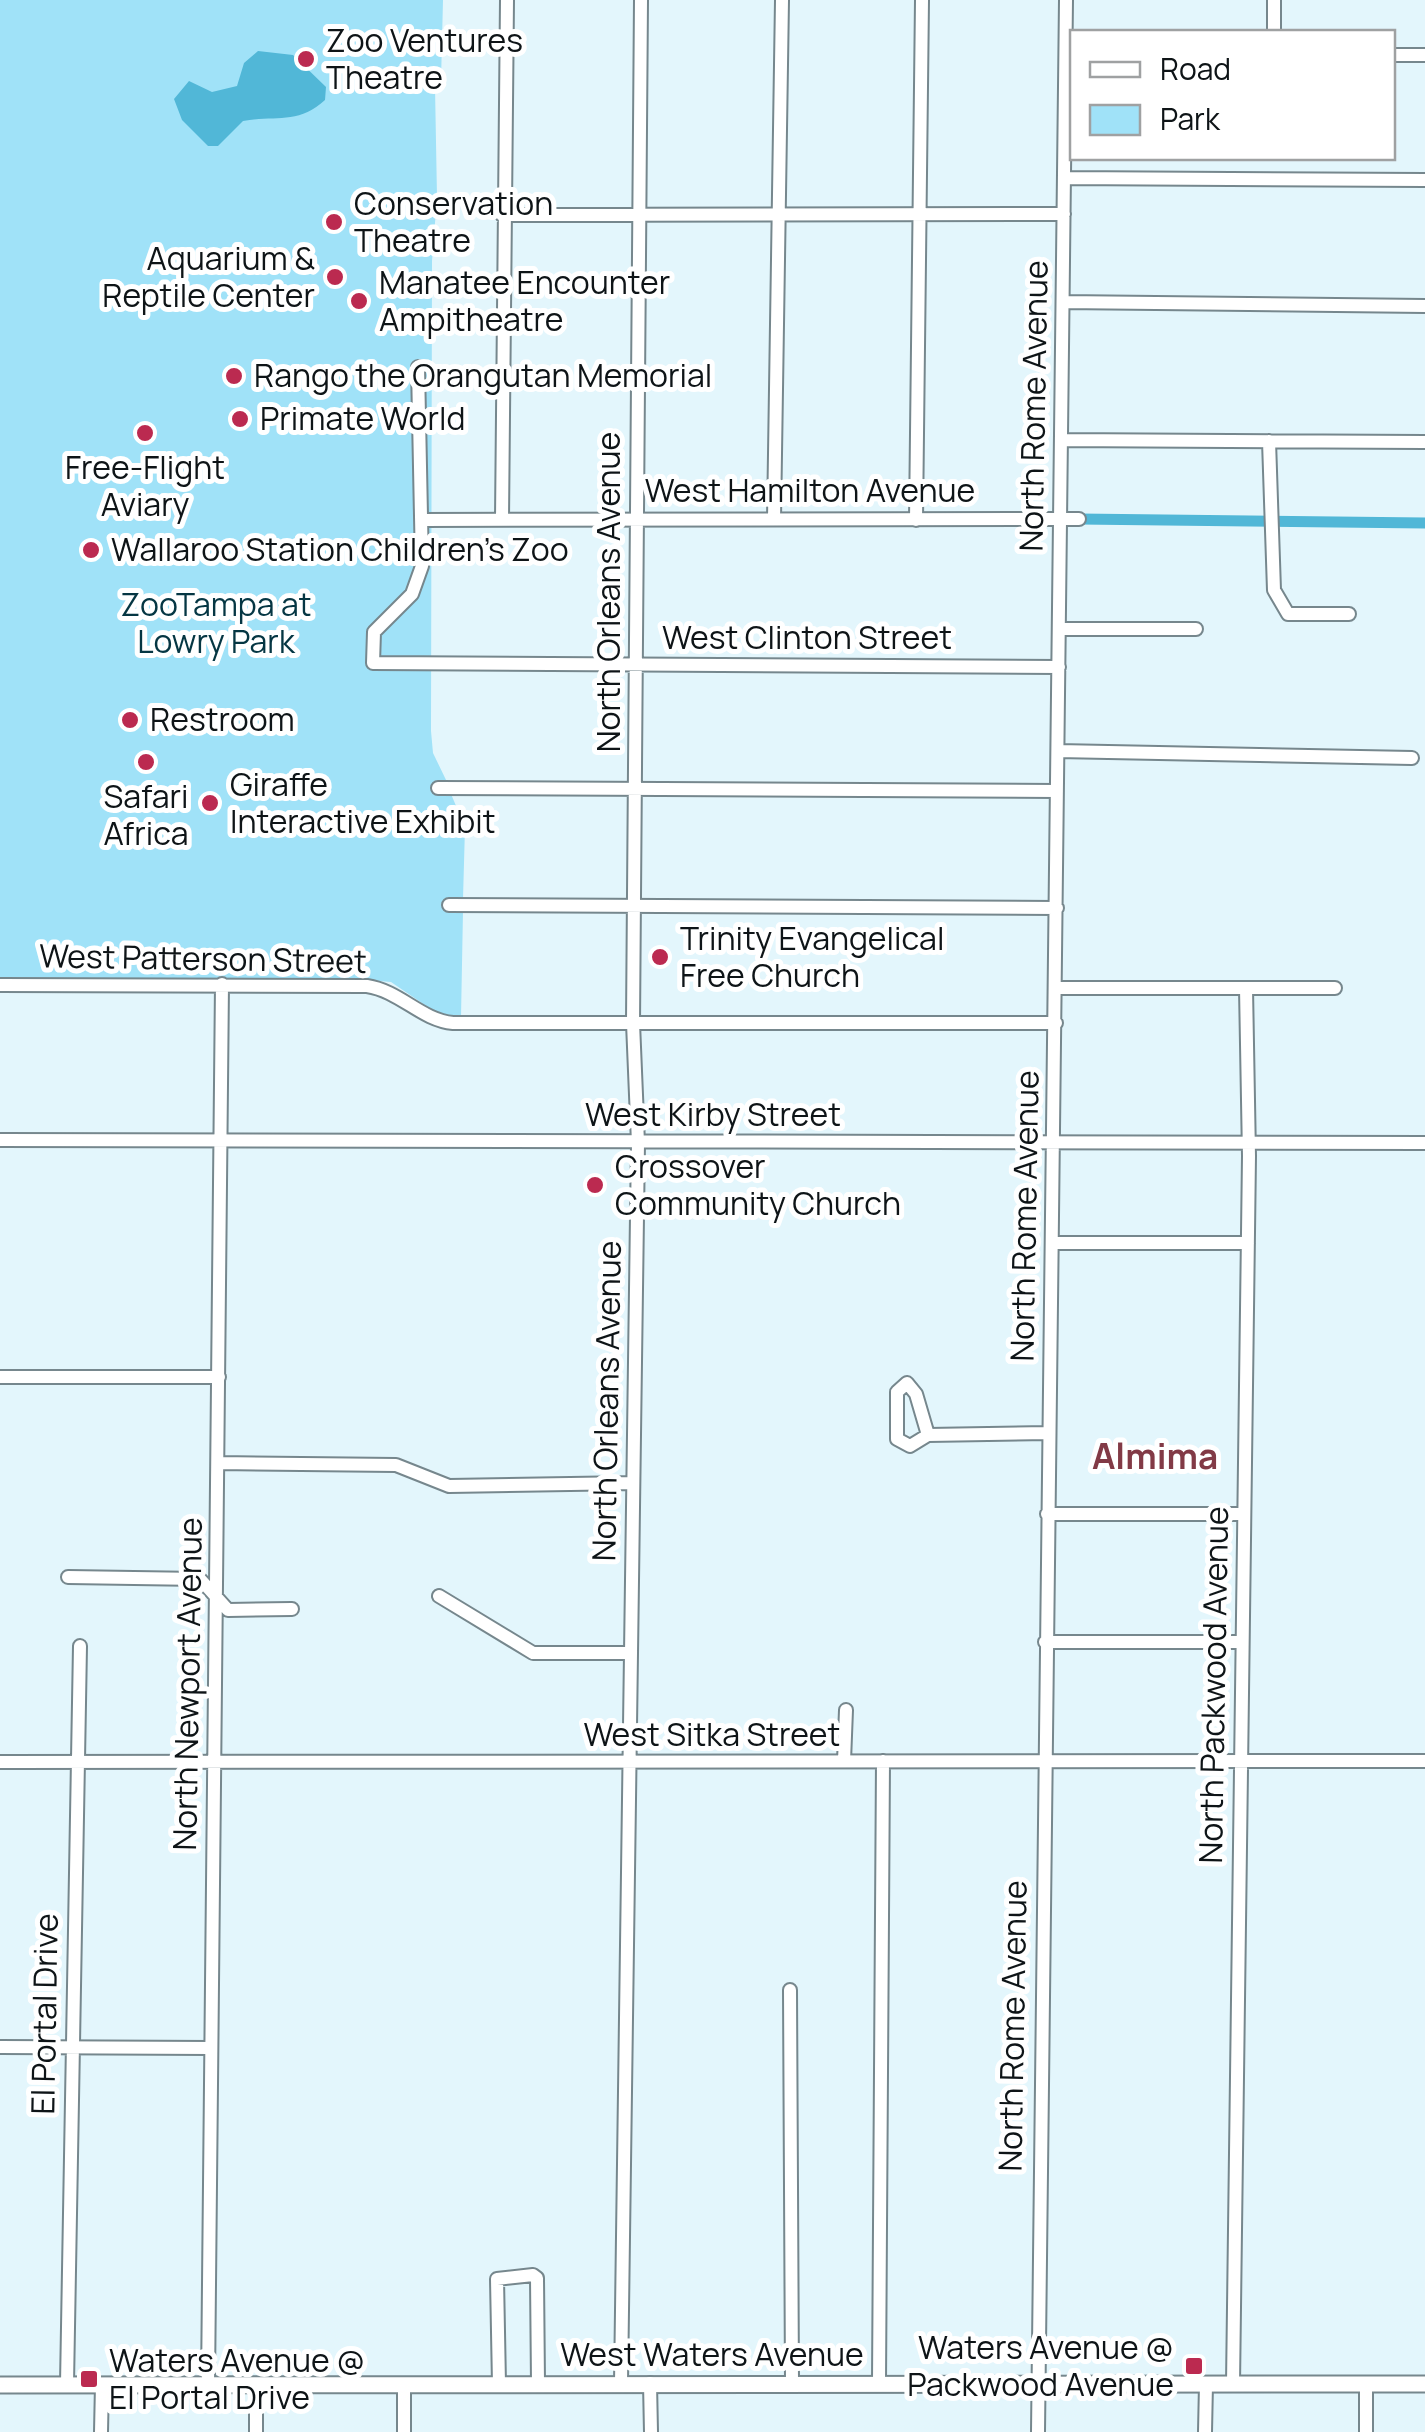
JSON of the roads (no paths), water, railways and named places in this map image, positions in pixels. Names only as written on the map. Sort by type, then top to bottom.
[{"type":"main road","name":"West Waters Avenue","points":[[0,2385],[1425,2384]]},
{"type":"street","points":[[502,518],[507,0]]},
{"type":"street","name":"North Orleans Avenue","points":[[620,2383],[638,1142],[634,1023],[634,518],[641,0]]},
{"type":"street","points":[[774,518],[782,0]]},
{"type":"street","points":[[916,520],[922,0]]},
{"type":"street","name":"North Rome Avenue","points":[[1038,2432],[1062,302],[1069,53],[1066,0]]},
{"type":"street","points":[[1274,0],[1274,30]]},
{"type":"street","points":[[1395,55],[1425,54]]},
{"type":"street","points":[[1064,178],[1425,180]]},
{"type":"street","points":[[502,214],[1064,214]]},
{"type":"street","points":[[1062,302],[1425,306]]},
{"type":"street","points":[[418,367],[421,520]]},
{"type":"street","points":[[1061,440],[1425,442]]},
{"type":"street","points":[[1270,442],[1274,590],[1288,614],[1349,614]]},
{"type":"street","name":"West Hamilton Avenue","points":[[421,520],[1079,519]]},
{"type":"street","name":"West Clinton Street","points":[[421,520],[422,566],[412,594],[374,632],[373,663],[1060,667]]},
{"type":"street","points":[[1060,629],[1196,628]]},
{"type":"street","points":[[1058,751],[1412,758]]},
{"type":"street","points":[[438,788],[1057,791]]},
{"type":"street","points":[[449,905],[636,902],[1056,908]]},
{"type":"street","name":"North Newport Avenue","points":[[208,2384],[222,984]]},
{"type":"street","name":"West Patterson Street","points":[[0,985],[376,987],[445,1022],[1056,1023]]},
{"type":"street","points":[[1056,988],[1335,988]]},
{"type":"street","name":"North Packwood Avenue","points":[[1233,2384],[1249,1144],[1246,988]]},
{"type":"street","name":"West Kirby Street","points":[[0,1140],[1425,1143]]},
{"type":"street","points":[[1052,1243],[1248,1243]]},
{"type":"street","points":[[0,1377],[220,1377]]},
{"type":"street","points":[[928,1435],[914,1390],[901,1384],[896,1398],[897,1439],[905,1446],[915,1446],[928,1435],[1048,1433]]},
{"type":"street","points":[[218,1463],[396,1465],[448,1486],[632,1483]]},
{"type":"street","points":[[1047,1514],[1244,1514]]},
{"type":"street","points":[[68,1577],[200,1579],[228,1610],[292,1609]]},
{"type":"street","points":[[438,1596],[533,1652],[630,1654]]},
{"type":"street","points":[[1045,1642],[1242,1642]]},
{"type":"street","name":"El Portal Drive","points":[[67,2384],[80,1646]]},
{"type":"street","points":[[844,1761],[846,1710]]},
{"type":"street","name":"West Sitka Street","points":[[0,1762],[1425,1760]]},
{"type":"street","points":[[879,2382],[882,1761]]},
{"type":"street","points":[[790,1990],[792,2382]]},
{"type":"street","points":[[0,2048],[211,2048]]},
{"type":"street","points":[[500,2384],[498,2279],[533,2275],[537,2278],[538,2383]]},
{"type":"street","points":[[650,2383],[650,2432]]},
{"type":"street","points":[[102,2384],[102,2432]]},
{"type":"street","points":[[256,2384],[256,2432]]},
{"type":"street","points":[[404,2384],[404,2432]]},
{"type":"street","points":[[1205,2432],[1206,2384]]},
{"type":"street","points":[[1366,2384],[1366,2432]]},
{"type":"waterway","points":[[1079,519],[1425,523]]},
{"type":"place","name":"Zoo Ventures Theatre","points":[[306,59]]},
{"type":"place","name":"Conservation Theatre","points":[[334,222]]},
{"type":"place","name":"Aquarium & Reptile Center","points":[[335,277]]},
{"type":"place","name":"Manatee Encounter Ampitheatre","points":[[359,301]]},
{"type":"place","name":"Rango the Orangutan Memorial","points":[[234,376]]},
{"type":"place","name":"Primate World","points":[[240,419]]},
{"type":"place","name":"Free-Flight Aviary","points":[[145,433]]},
{"type":"place","name":"Wallaroo Station Children's Zoo","points":[[91,550]]},
{"type":"place","name":"Restroom","points":[[130,720]]},
{"type":"place","name":"Safari Africa","points":[[146,762]]},
{"type":"place","name":"Giraffe Interactive Exhibit","points":[[210,803]]},
{"type":"place","name":"Trinity Evangelical Free Church","points":[[660,957]]},
{"type":"place","name":"Crossover Community Church","points":[[595,1185]]},
{"type":"place","name":"Waters Avenue @ Packwood Avenue","points":[[1194,2366]]},
{"type":"place","name":"Waters Avenue @ El Portal Drive","points":[[89,2379]]},
{"type":"district","name":"Almima","points":[[1155,1457]]},
{"type":"park label","name":"ZooTampa at Lowry Park","points":[[216,624]]}]
